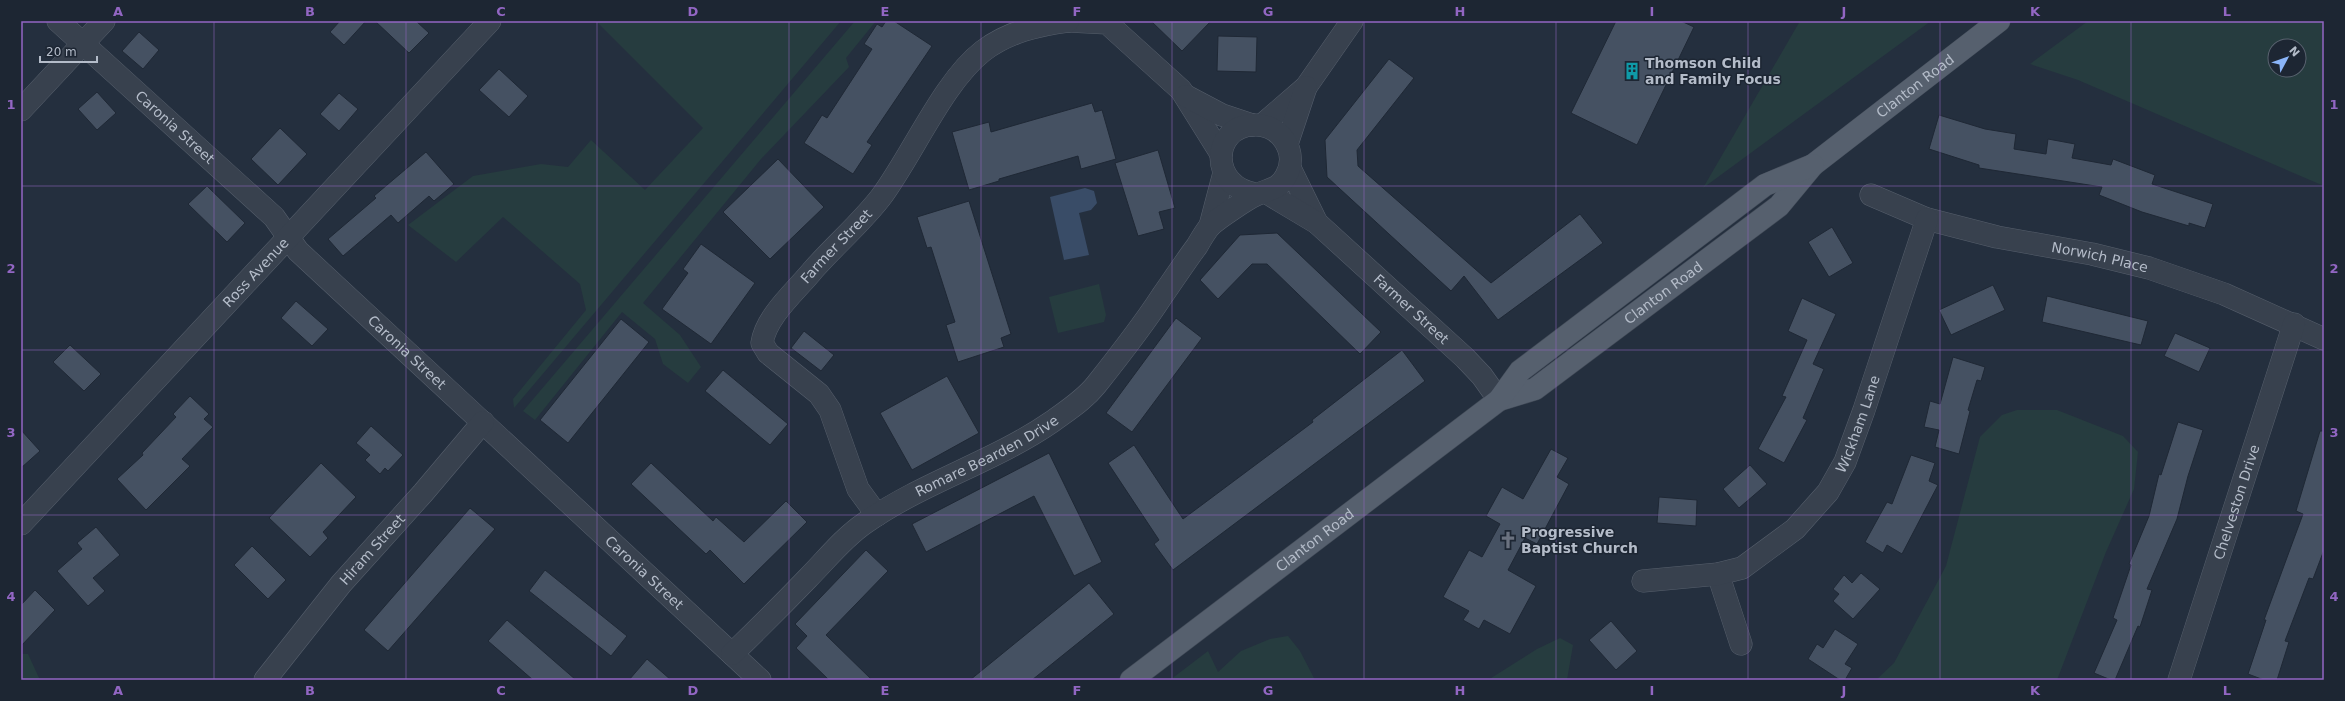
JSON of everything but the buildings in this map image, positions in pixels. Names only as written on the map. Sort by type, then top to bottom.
[{"type":"main road","name":"Clanton Road","points":[[1131,680],[1499,400],[1535,389],[1766,216],[1779,206],[1812,165],[1998,21]]},
{"type":"street","name":"Caronia Street","points":[[58,21],[274,217],[298,252],[760,680]]},
{"type":"street","points":[[21,110],[104,21]]},
{"type":"street","name":"Ross Avenue","points":[[21,524],[490,21]]},
{"type":"street","name":"Farmer Street","points":[[877,515],[858,489],[830,410],[819,394],[768,353],[762,344],[763,334],[773,318],[822,260],[880,198],[963,71],[982,52],[1014,33],[1068,21],[1108,22],[1186,96],[1222,115],[1257,125]]},
{"type":"street","points":[[1287,144],[1306,87],[1352,21]]},
{"type":"street","points":[[1257,125],[1306,87]]},
{"type":"street","name":"Farmer Street","points":[[1186,96],[1223,163]]},
{"type":"street","points":[[1257,125],[1272,128],[1281,135],[1287,144],[1290,156],[1290,168],[1281,183],[1262,193],[1237,189],[1223,163],[1225,143],[1232,134],[1241,128],[1257,125]]},
{"type":"street","name":"Romare Bearden Drive","points":[[732,654],[849,536],[877,515],[1024,440],[1075,405],[1092,390],[1141,328],[1210,226],[1223,163]]},
{"type":"street","name":"Farmer Street","points":[[1290,168],[1317,223]]},
{"type":"street","name":"Farmer Street","points":[[1262,193],[1317,223],[1465,358],[1482,376],[1499,400]]},
{"type":"street","name":"Romare Bearden Drive","points":[[1210,226],[1262,193]]},
{"type":"street","name":"Norwich Place","points":[[1871,195],[1927,219],[1997,237],[2092,254],[2149,268],[2224,294],[2294,324],[2324,339]]},
{"type":"street","name":"Wickham Lane","points":[[1643,581],[1718,574],[1742,568],[1795,530],[1828,492],[1845,462],[1864,410],[1927,219]]},
{"type":"street","name":"Chelveston Drive","points":[[2179,680],[2294,324]]},
{"type":"street","name":"Hiram Street","points":[[265,680],[341,584],[423,493],[483,422]]},
{"type":"street","points":[[1718,574],[1741,644]]},
{"type":"green space","points":[[596,21],[841,21],[514,408],[513,399],[586,310],[580,284],[503,217],[456,262],[408,225],[473,176],[541,164],[568,167],[591,140],[645,190],[703,128]]},
{"type":"green space","points":[[855,21],[876,21],[846,58],[849,67],[761,159],[643,303],[680,335],[701,367],[688,383],[663,364],[655,339],[622,312],[535,420],[523,411]]},
{"type":"green space","points":[[1800,21],[1931,21],[1703,188]]},
{"type":"green space","points":[[2088,21],[2324,21],[2324,186],[2078,80],[2030,64]]},
{"type":"green space","points":[[1099,284],[1106,315],[1104,322],[1058,333],[1049,297]]},
{"type":"green space","points":[[2017,410],[2057,410],[2123,436],[2138,452],[2134,489],[2106,552],[2057,680],[1876,680],[1894,663],[1946,566],[1980,437],[2002,415]]},
{"type":"green space","points":[[1288,636],[1300,651],[1315,680],[1170,680],[1208,651],[1218,672],[1241,651],[1270,639]]},
{"type":"green space","points":[[1560,638],[1573,645],[1567,680],[1488,680],[1537,649]]},
{"type":"green space","points":[[21,654],[28,654],[40,680],[21,680]]},
{"type":"water","points":[[1085,188],[1094,191],[1097,203],[1091,210],[1079,213],[1089,255],[1064,260],[1050,197]]},
{"type":"place","name":"Thomson Child and Family Focus","points":[[1632,71]]},
{"type":"place","name":"Progressive Baptist Church","points":[[1508,540]]}]
